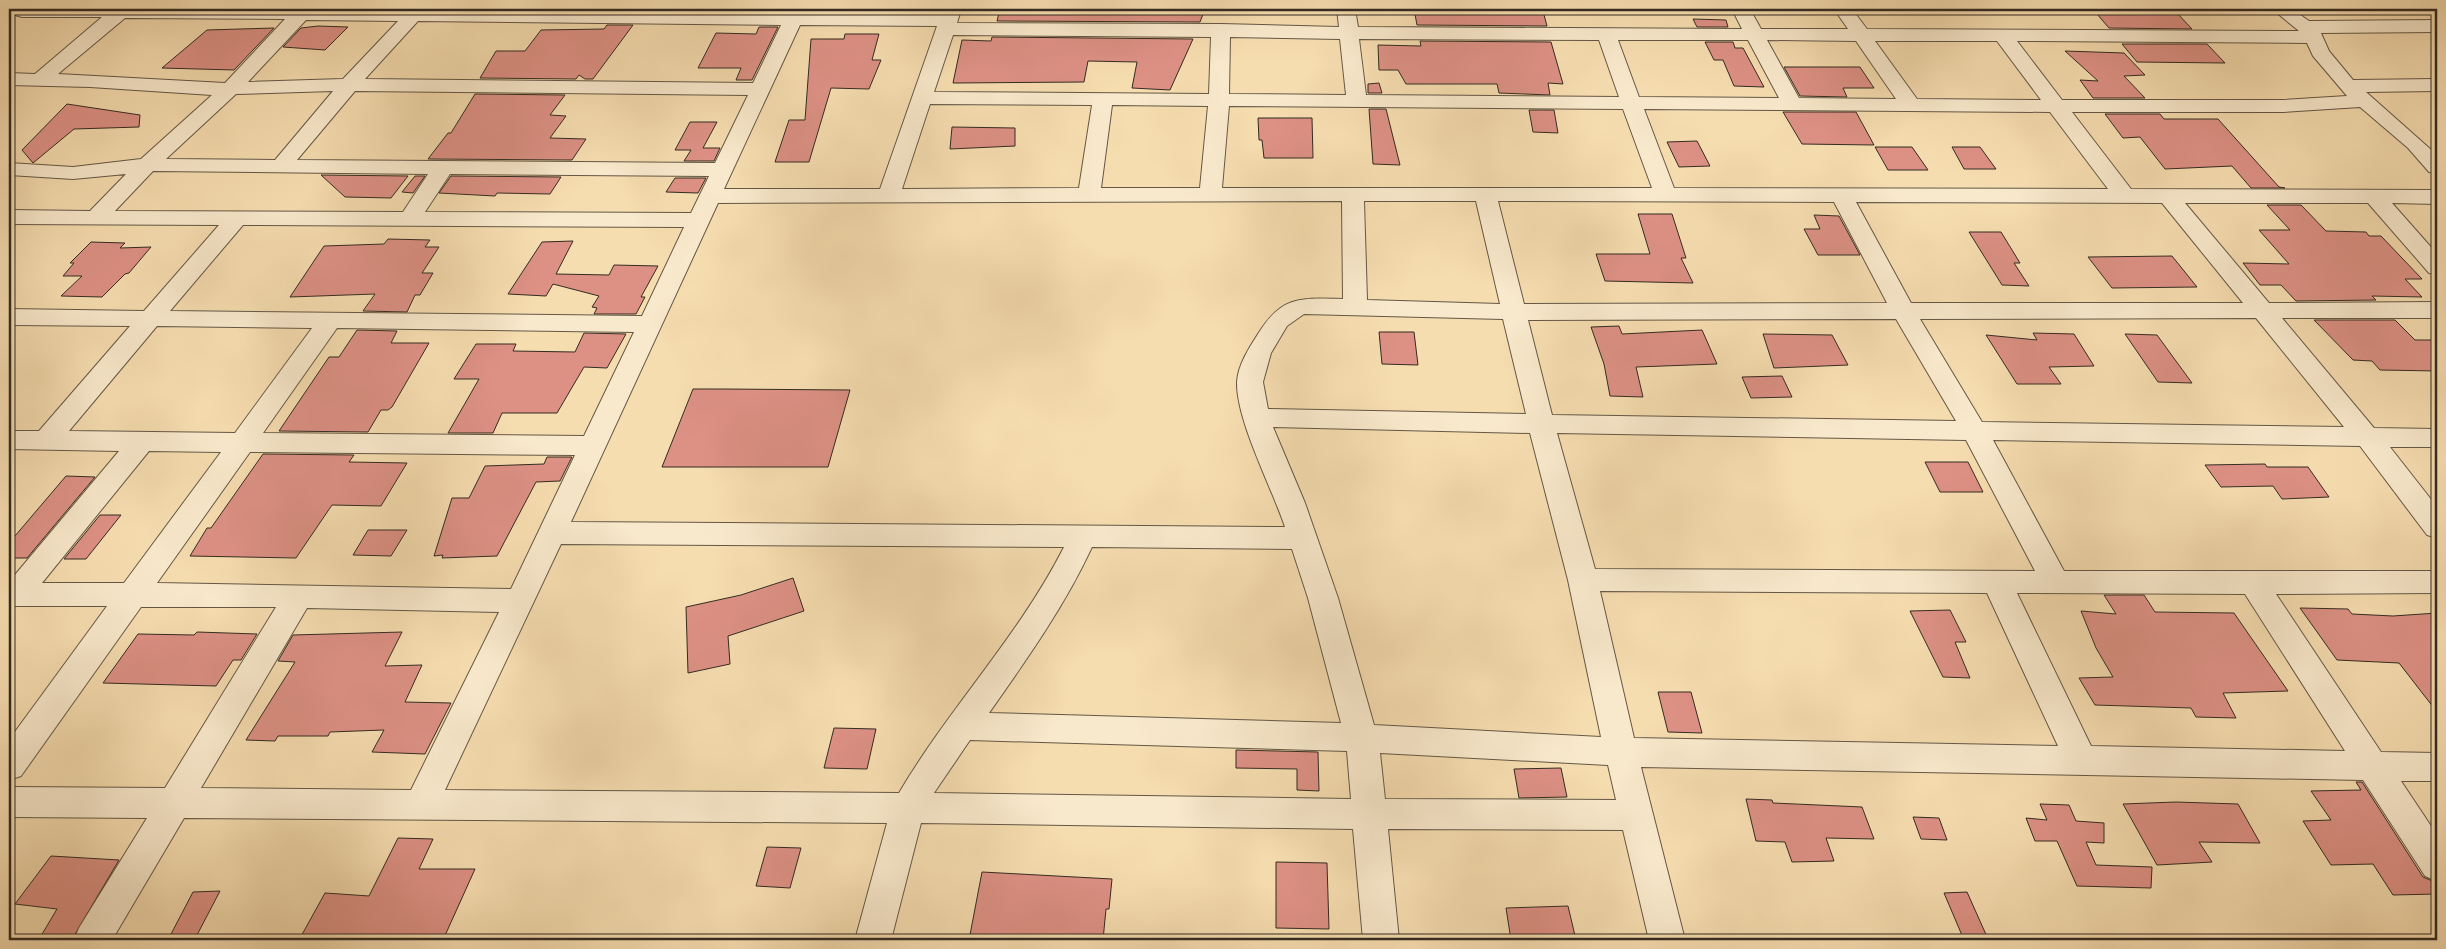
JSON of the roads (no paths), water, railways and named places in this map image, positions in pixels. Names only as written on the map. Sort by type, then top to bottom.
[{"type":"street","points":[[1346,9],[1357,101]]},
{"type":"street","points":[[1741,9],[1792,104]]},
{"type":"street","points":[[1843,9],[1911,105]]},
{"type":"street","points":[[2281,9],[2310,32],[2320,52],[2347,86],[2415,144],[2437,167]]},
{"type":"street","points":[[19,14],[120,12],[301,14],[417,11],[796,14],[1349,33],[1862,36],[2310,32],[2437,26]]},
{"type":"street","points":[[281,166],[349,86],[417,11]]},
{"type":"street","points":[[39,80],[120,12]]},
{"type":"street","points":[[95,218],[147,165],[231,88],[301,14]]},
{"type":"street","points":[[420,806],[520,601],[796,14]]},
{"type":"street","points":[[889,194],[948,19]]},
{"type":"street","points":[[1210,195],[1219,100],[1221,30]]},
{"type":"street","points":[[1606,34],[1665,194]]},
{"type":"street","points":[[2003,36],[2124,196]]},
{"type":"street","points":[[9,79],[182,88],[349,86],[760,89]]},
{"type":"street","points":[[2347,86],[2437,85]]},
{"type":"street","points":[[921,98],[2056,106],[2283,106],[2364,100]]},
{"type":"street","points":[[1088,195],[1103,100]]},
{"type":"street","points":[[9,169],[73,173],[147,165],[444,166],[724,170]]},
{"type":"street","points":[[410,218],[444,166]]},
{"type":"street","points":[[711,196],[889,194],[1665,194],[2437,197]]},
{"type":"street","points":[[1353,194],[1355,307]]},
{"type":"street","points":[[1485,194],[1541,424],[1583,580],[1621,752],[1667,940]]},
{"type":"street","points":[[1841,195],[1904,312],[1974,430],[2055,581]]},
{"type":"street","points":[[2168,196],[2368,438],[2437,528]]},
{"type":"street","points":[[2372,196],[2437,268]]},
{"type":"street","points":[[9,217],[699,220]]},
{"type":"street","points":[[46,440],[238,217]]},
{"type":"street","points":[[1381,940],[1362,738],[1342,672],[1323,598],[1291,503],[1256,418],[1250,382],[1258,353],[1278,321],[1297,308],[1308,306],[1514,312],[2437,310]]},
{"type":"street","points":[[9,317],[329,322],[650,324]]},
{"type":"street","points":[[9,766],[329,322]]},
{"type":"street","points":[[1256,418],[2437,438]]},
{"type":"street","points":[[9,440],[592,446]]},
{"type":"street","points":[[12,594],[143,440]]},
{"type":"street","points":[[552,533],[1302,538]]},
{"type":"street","points":[[873,940],[908,808],[933,765],[1036,623],[1062,580],[1084,536]]},
{"type":"street","points":[[1583,580],[2055,581],[2253,584],[2437,582]]},
{"type":"street","points":[[1997,582],[2082,762]]},
{"type":"street","points":[[2253,584],[2374,766],[2437,865]]},
{"type":"street","points":[[12,594],[300,596],[520,601]]},
{"type":"street","points":[[92,940],[300,596]]},
{"type":"street","points":[[960,726],[1362,738],[1621,752],[2082,762],[2437,767]]},
{"type":"street","points":[[9,802],[908,808],[1172,813],[1369,812],[1636,815]]}]
